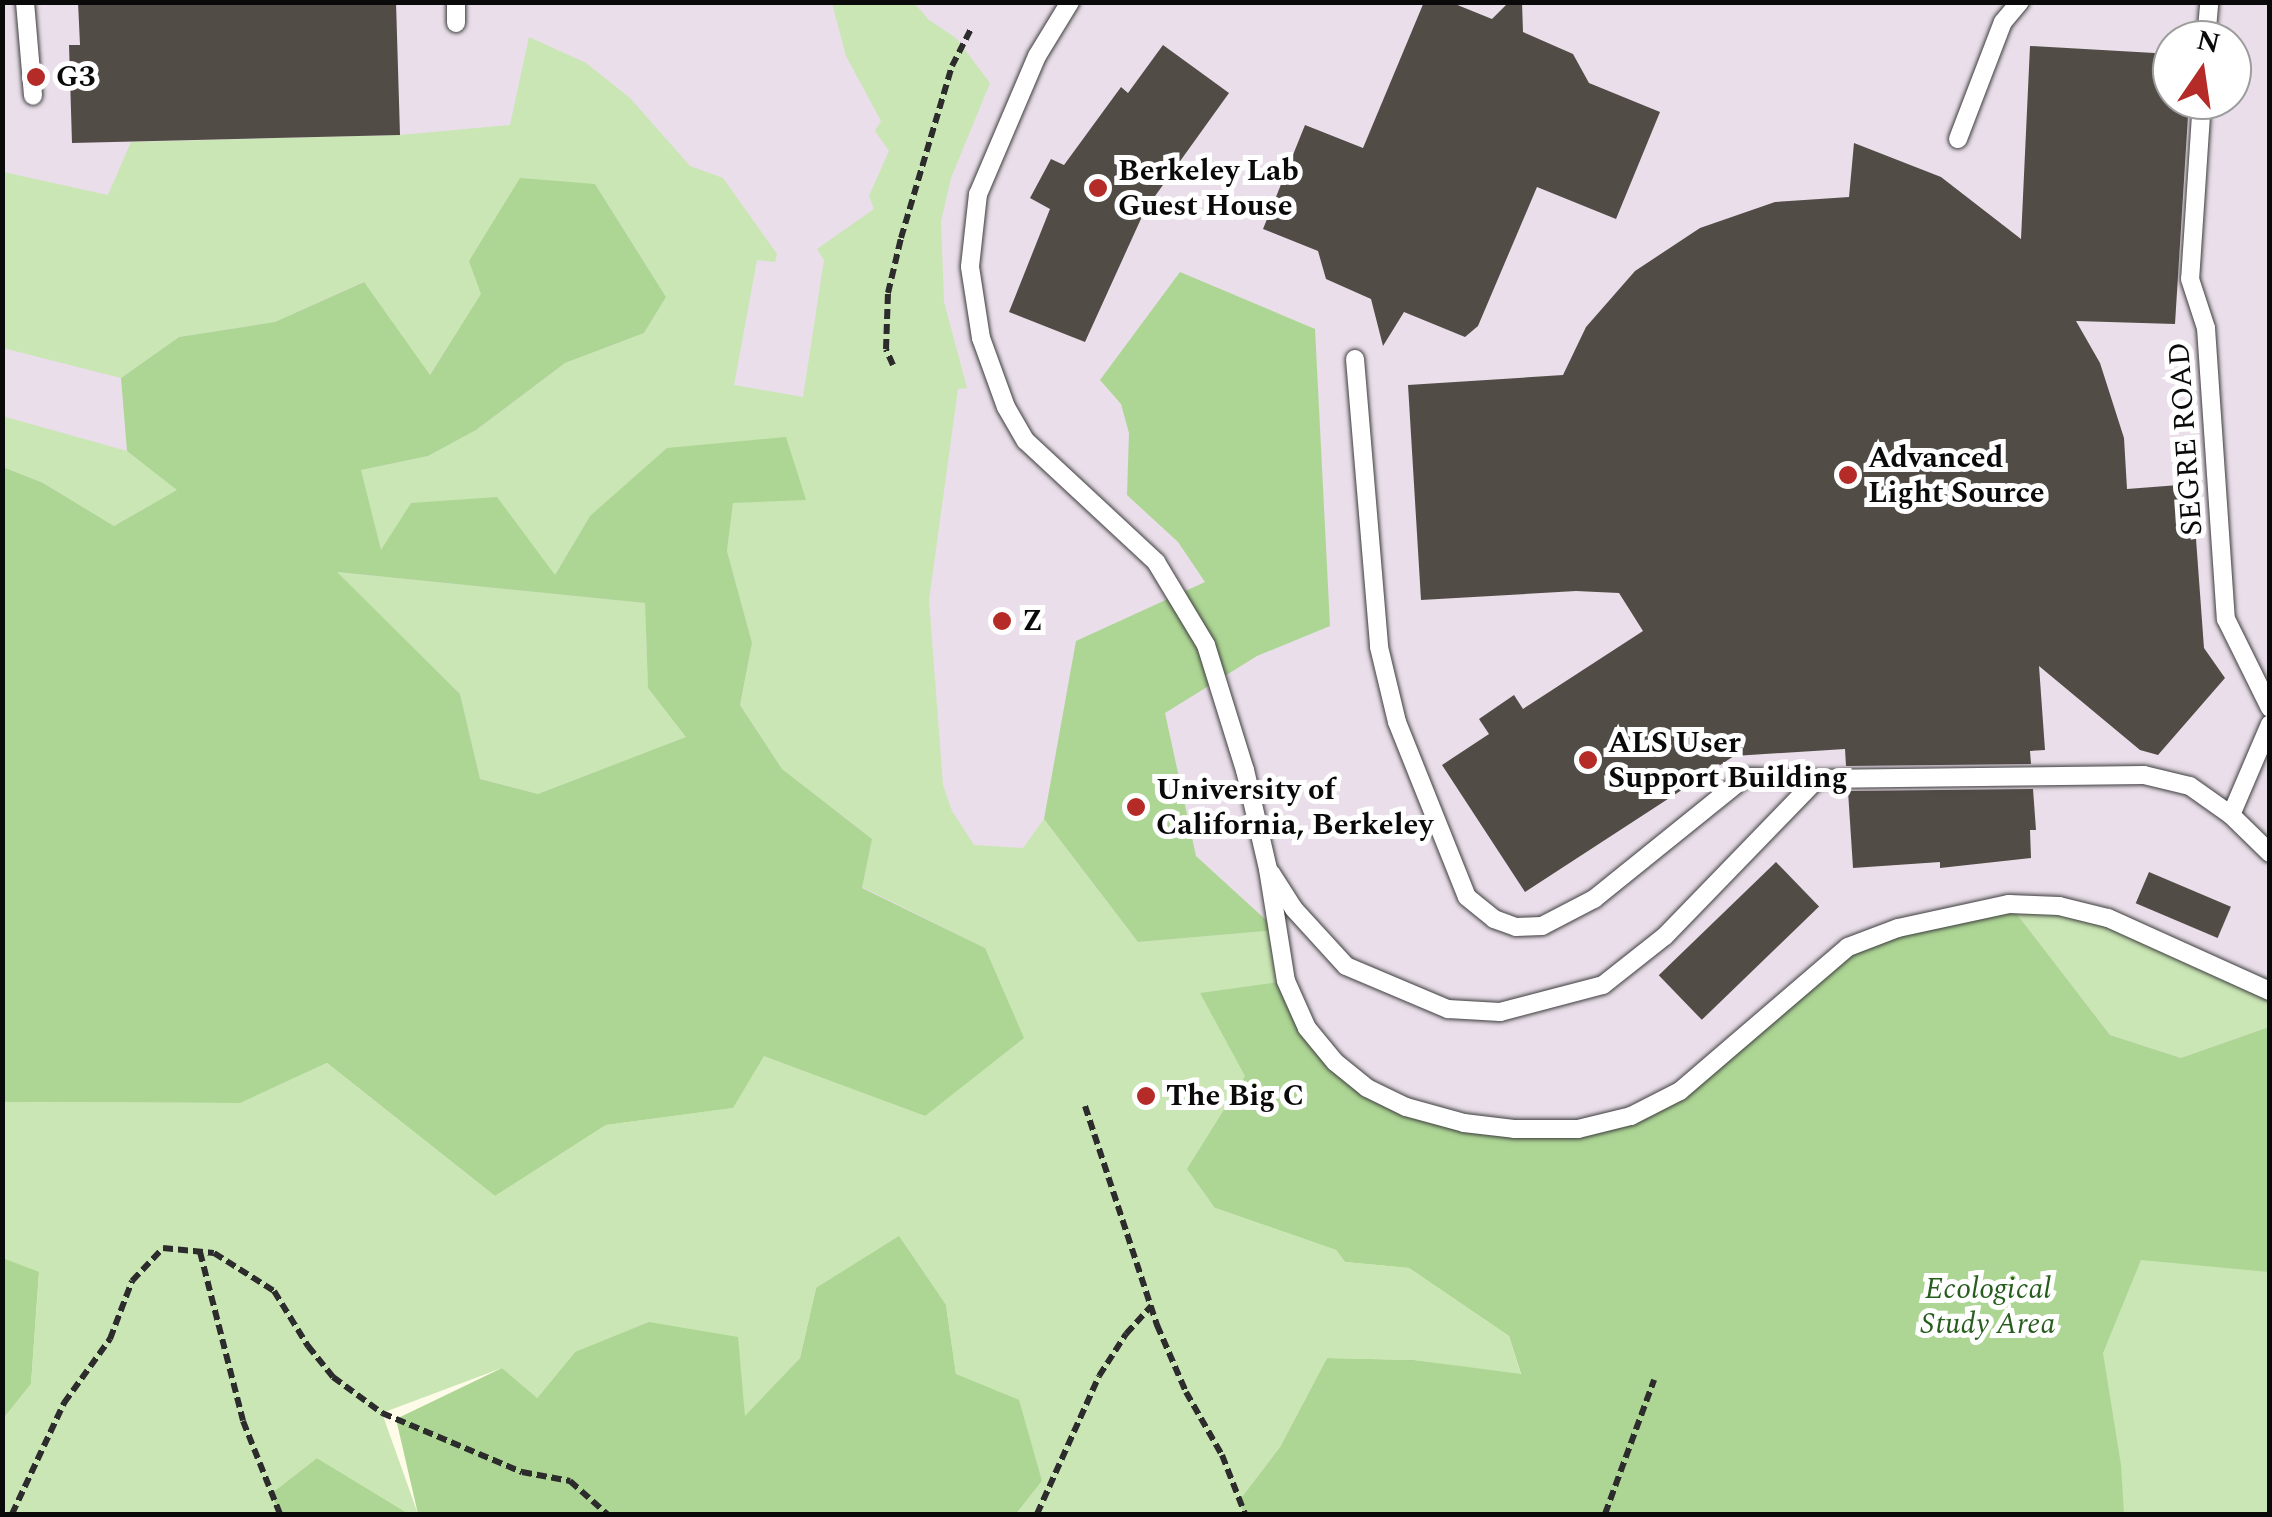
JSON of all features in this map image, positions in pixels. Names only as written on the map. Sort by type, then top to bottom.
[{"type":"lane","points":[[25,2],[33,96]]},
{"type":"lane","points":[[456,2],[456,23]]},
{"type":"lane","points":[[1070,2],[1037,56],[978,194],[970,267],[981,338],[1006,408],[1026,440],[1156,562],[1206,645],[1245,770],[1268,869],[1286,980],[1308,1028],[1336,1062],[1367,1088],[1406,1107],[1497,1127],[1578,1129],[1631,1116],[1680,1091],[1848,948],[1898,928],[2010,904],[2058,906],[2108,918],[2270,991]]},
{"type":"lane","points":[[1958,139],[2003,22],[2020,2]]},
{"type":"lane","name":"SEGRE ROAD","points":[[2201,120],[2190,279],[2206,328],[2226,619],[2270,708]]},
{"type":"lane","points":[[1355,359],[1379,646],[1397,722],[1467,898],[1494,919],[1516,928],[1542,926],[1594,899],[1745,777],[1817,780],[2144,775],[2190,786],[2232,815],[2270,853]]},
{"type":"lane","points":[[2232,815],[2270,724]]},
{"type":"lane","points":[[1268,869],[1294,909],[1346,966],[1448,1009],[1500,1012],[1603,985],[1665,936],[1817,780]]},
{"type":"path","points":[[893,366],[886,348],[888,293],[952,66],[972,27]]},
{"type":"path","points":[[1085,1106],[1151,1306],[1186,1392],[1222,1455],[1245,1514]]},
{"type":"path","points":[[12,1514],[64,1403],[110,1339],[132,1281],[163,1248],[214,1253],[274,1292],[333,1377],[382,1413],[522,1472],[570,1482],[606,1514]]},
{"type":"path","points":[[200,1252],[244,1421],[280,1514]]},
{"type":"path","points":[[1037,1514],[1098,1376],[1151,1306]]},
{"type":"path","points":[[1605,1514],[1654,1380]]},
{"type":"shaded area","name":"University of California, Berkeley","points":[[2,3],[2269,3],[2269,1111],[1555,1223],[3,720]]},
{"type":"green space","points":[[832,3],[914,3],[929,20],[956,38],[990,83],[951,178],[941,221],[944,302],[967,388],[958,389],[929,600],[943,785],[952,811],[974,845],[1023,848],[1044,819],[1138,942],[1277,930],[1286,981],[1245,1076],[1215,1208],[1336,1250],[1345,1262],[1409,1268],[1509,1336],[1521,1375],[1414,1360],[1327,1358],[1280,1447],[1238,1502],[1245,1514],[1016,1514],[1042,1481],[956,1374],[946,1305],[816,1288],[800,1358],[745,1417],[575,1352],[536,1399],[502,1368],[382,1413],[418,1514],[409,1514],[317,1458],[272,1494],[280,1514],[7,1514],[2,1504],[3,1419],[31,1384],[39,1273],[3,1258],[2,1102],[239,1103],[327,1063],[495,1196],[606,1125],[732,1108],[764,1055],[925,1116],[985,948],[862,887],[872,839],[782,769],[740,705],[752,643],[727,551],[733,502],[786,437],[590,516],[555,575],[381,551],[360,470],[428,456],[476,430],[565,363],[644,333],[666,297],[595,184],[482,294],[429,376],[363,282],[275,322],[179,337],[121,378],[3,348],[3,172],[108,195],[131,142],[400,135],[510,125],[529,37],[586,63],[630,98],[690,166],[723,178],[777,254],[775,262],[757,260],[734,385],[803,397],[824,260],[817,249],[874,209],[869,196],[889,151],[875,131],[881,121],[846,56]]},
{"type":"green space","points":[[520,178],[595,184],[666,297],[644,333],[565,363],[476,430],[428,456],[361,470],[381,550],[411,503],[497,497],[555,575],[590,516],[667,448],[786,437],[806,500],[733,503],[727,551],[752,643],[740,705],[782,769],[872,839],[862,888],[985,948],[1024,1038],[925,1116],[764,1056],[733,1108],[606,1125],[495,1196],[327,1063],[240,1103],[3,1102],[3,467],[43,483],[114,526],[177,490],[127,451],[121,378],[179,337],[275,322],[364,282],[430,375],[481,294],[469,261]],"holes":[[[337,572],[645,603],[648,688],[686,737],[538,794],[480,779],[460,694]]]},
{"type":"green space","points":[[1180,272],[1315,329],[1330,626],[1257,656],[1165,713],[1196,856],[1277,930],[1138,942],[1044,819],[1076,641],[1205,582],[1178,542],[1127,495],[1129,433],[1121,404],[1100,380]]},
{"type":"green space","points":[[2,416],[127,451],[178,490],[114,526],[43,483],[3,467]]},
{"type":"green space","points":[[336,572],[645,603],[648,688],[687,737],[538,794],[480,779],[460,694]]},
{"type":"green space","points":[[2009,904],[2059,906],[2269,991],[2269,1027],[2181,1058],[2110,1035]]},
{"type":"green space","name":"Ecological Study Area","points":[[2009,904],[2110,1035],[2181,1058],[2269,1027],[2269,1272],[2141,1260],[2103,1353],[2121,1465],[2124,1514],[1245,1514],[1238,1502],[1280,1447],[1327,1358],[1414,1360],[1521,1374],[1509,1336],[1409,1268],[1345,1262],[1336,1250],[1215,1208],[1187,1169],[1245,1076],[1200,993],[1286,981],[1335,1062],[1406,1107],[1578,1129],[1680,1091],[1848,947]]},
{"type":"green space","points":[[2269,1111],[2269,1514],[1706,1514]]},
{"type":"green space","points":[[899,1236],[946,1305],[956,1374],[1019,1400],[1042,1481],[1016,1514],[418,1514],[396,1419],[502,1368],[537,1398],[575,1352],[649,1322],[738,1337],[745,1416],[800,1358],[816,1288]]},
{"type":"green space","points":[[3,1258],[39,1272],[31,1384],[3,1419]]},
{"type":"green space","points":[[317,1458],[409,1514],[280,1514],[271,1494]]},
{"type":"building","points":[[78,2],[396,2],[400,135],[72,143],[69,45],[80,45]]},
{"type":"building","points":[[1424,2],[1450,2],[1492,19],[1509,2],[1522,2],[1523,32],[1573,54],[1589,83],[1660,112],[1616,219],[1537,187],[1478,326],[1465,337],[1404,312],[1383,346],[1371,299],[1326,279],[1318,251],[1263,229],[1305,125],[1363,148]]},
{"type":"building","name":"Berkeley Lab Guest House","points":[[1163,45],[1229,93],[1145,210],[1085,342],[1009,312],[1050,209],[1030,198],[1051,159],[1064,165],[1121,87],[1128,93]]},
{"type":"building","name":"Advanced Light Source","points":[[2030,46],[2152,53],[2152,120],[2188,120],[2175,324],[2076,321],[2100,363],[2124,438],[2127,489],[2192,484],[2204,648],[2225,678],[2158,755],[2140,750],[2039,666],[2045,750],[2030,751],[2031,764],[1846,766],[1845,749],[1734,756],[1525,892],[1442,765],[1489,734],[1479,719],[1514,695],[1523,709],[1643,631],[1619,593],[1576,591],[1421,600],[1408,385],[1563,375],[1586,327],[1635,271],[1700,228],[1775,202],[1849,197],[1854,143],[1941,177],[2021,239]]},
{"type":"building","points":[[2033,789],[2036,830],[2030,830],[2031,858],[1940,868],[1940,862],[1853,868],[1848,791]]},
{"type":"building","points":[[1776,862],[1819,907],[1702,1020],[1659,975]]},
{"type":"building","points":[[2149,872],[2231,907],[2218,938],[2136,903]]},
{"type":"place","name":"G3","points":[[36,77]]},
{"type":"place","name":"Berkeley Lab Guest House","points":[[1098,188]]},
{"type":"place","name":"Advanced Light Source","points":[[1848,475]]},
{"type":"place","name":"Z","points":[[1002,621]]},
{"type":"place","name":"ALS User Support Building","points":[[1588,760]]},
{"type":"place","name":"University of California, Berkeley","points":[[1136,807]]},
{"type":"place","name":"The Big C","points":[[1146,1096]]}]
